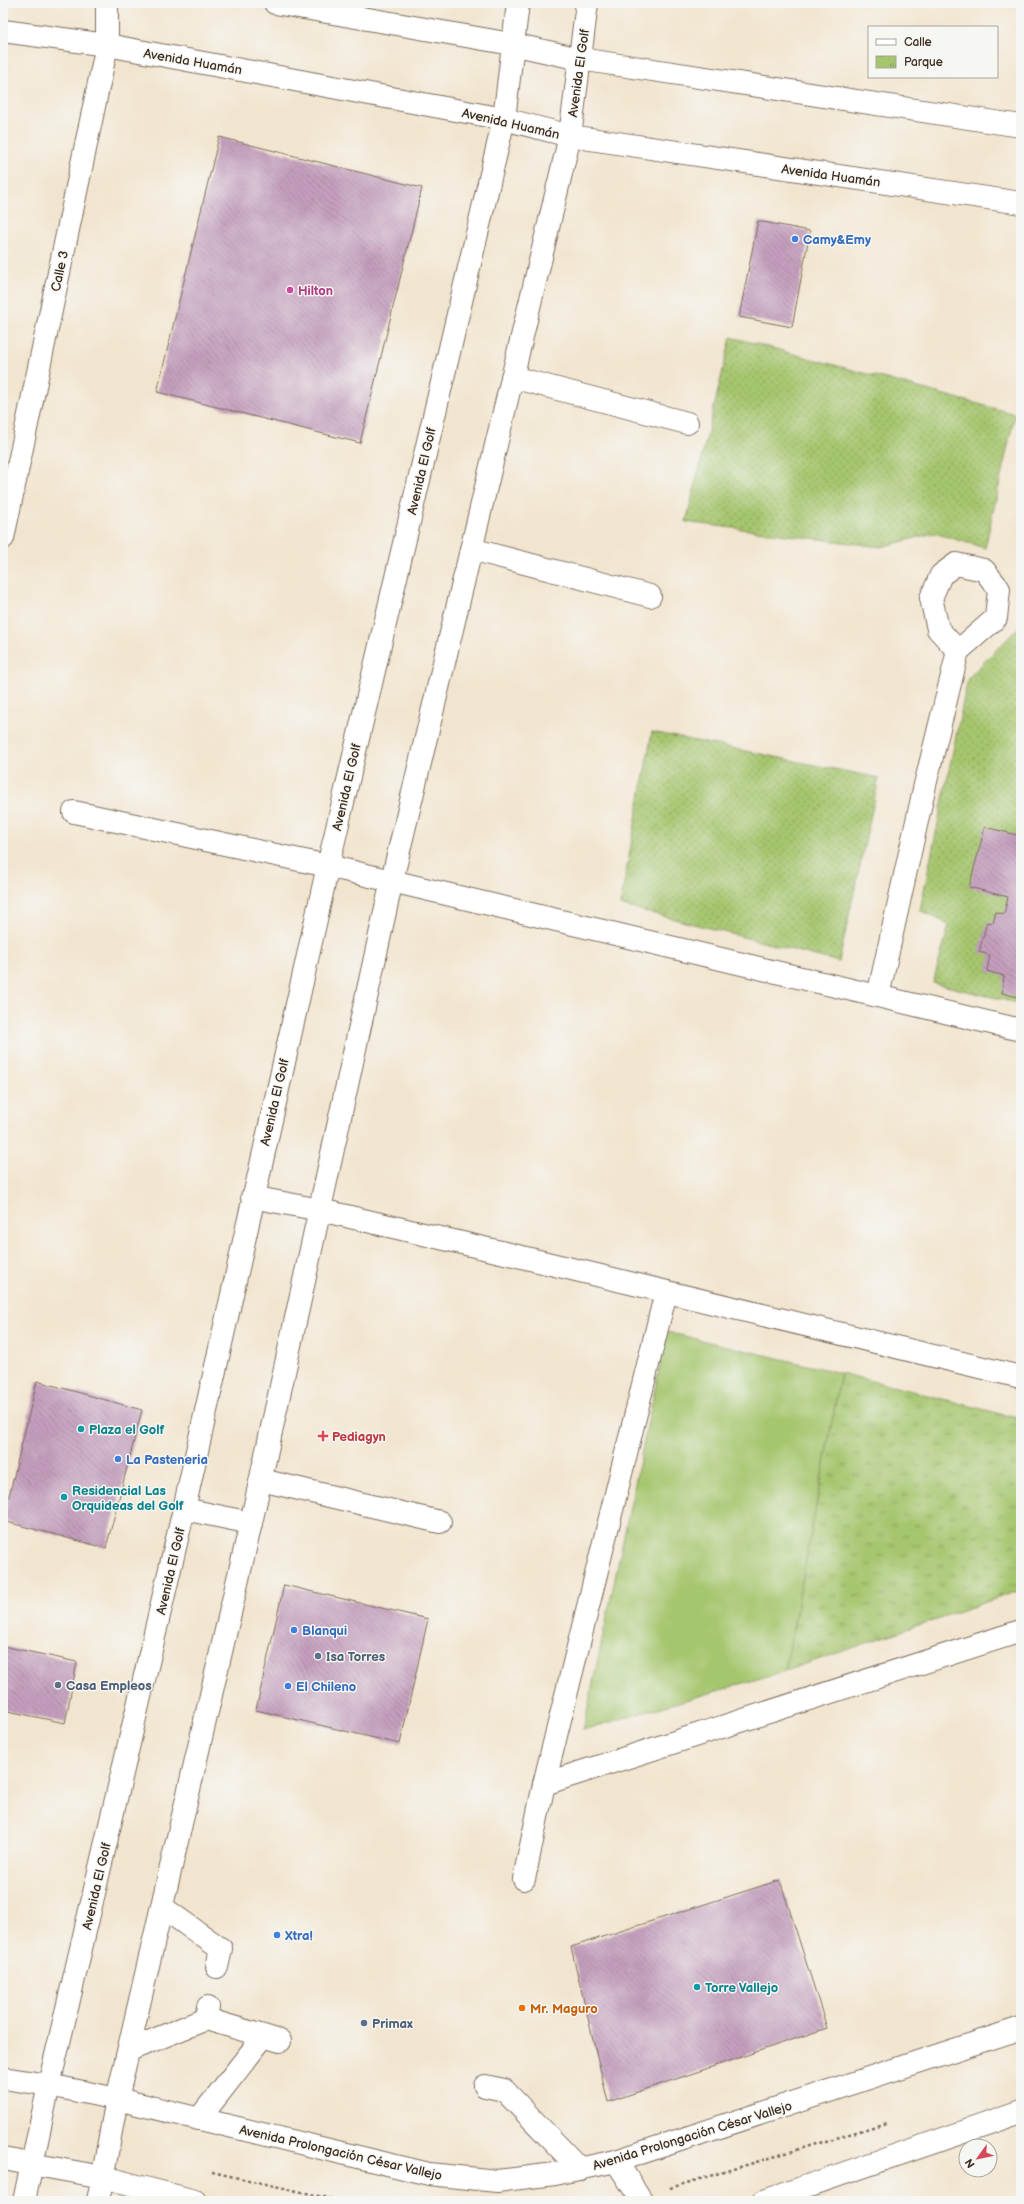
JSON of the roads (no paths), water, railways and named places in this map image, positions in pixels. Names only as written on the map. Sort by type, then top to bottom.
[{"type":"main road","name":"Calle 3","points":[[3,538],[107,45],[108,3]]},
{"type":"main road","points":[[275,3],[512,44],[580,59],[1021,126]]},
{"type":"main road","name":"Avenida El Golf","points":[[24,2201],[49,2085],[184,1509],[252,1197],[328,866],[504,119],[518,3]]},
{"type":"main road","name":"Avenida El Golf","points":[[98,2201],[117,2099],[261,1480],[392,880],[570,136],[588,3]]},
{"type":"main road","name":"Avenida Huamán","points":[[3,31],[107,45],[504,119],[570,136],[1021,203]]},
{"type":"main road","points":[[512,377],[686,423]]},
{"type":"main road","points":[[471,549],[650,596]]},
{"type":"main road","points":[[878,996],[925,785],[958,651]]},
{"type":"main road","points":[[74,812],[392,880],[1021,1030]]},
{"type":"main road","points":[[252,1197],[320,1210],[1021,1377]]},
{"type":"main road","points":[[524,1879],[544,1784],[666,1292]]},
{"type":"main road","points":[[261,1480],[440,1522]]},
{"type":"main road","points":[[184,1509],[251,1523]]},
{"type":"main road","points":[[544,1784],[1021,1631]]},
{"type":"main road","points":[[162,1907],[221,1949],[217,1967]]},
{"type":"main road","points":[[129,2050],[207,2013],[271,2039],[199,2119]]},
{"type":"main road","name":"Avenida Prolongación César Vallejo","points":[[3,2078],[49,2085],[117,2099],[429,2174],[497,2181],[555,2174],[616,2161],[1021,2028]]},
{"type":"main road","points":[[485,2086],[504,2090],[580,2169]]},
{"type":"main road","points":[[764,2201],[1021,2112]]},
{"type":"main road","points":[[3,2159],[32,2163],[103,2177],[195,2201]]},
{"type":"main road","points":[[616,2161],[641,2199]]},
{"type":"place","name":"Camy&Emy","points":[[795,239]]},
{"type":"place","name":"Hilton","points":[[290,290]]},
{"type":"place","name":"Plaza el Golf","points":[[81,1429]]},
{"type":"place","name":"Pediagyn","points":[[323,1436]]},
{"type":"place","name":"La Pasteneria","points":[[118,1459]]},
{"type":"place","name":"Residencial Las Orquideas del Golf","points":[[64,1497]]},
{"type":"place","name":"Blanqui","points":[[294,1630]]},
{"type":"place","name":"Isa Torres","points":[[318,1656]]},
{"type":"place","name":"Casa Empleos","points":[[58,1685]]},
{"type":"place","name":"El Chileno","points":[[288,1686]]},
{"type":"place","name":"Xtra!","points":[[277,1935]]},
{"type":"place","name":"Torre Vallejo","points":[[697,1987]]},
{"type":"place","name":"Mr. Maguro","points":[[522,2008]]},
{"type":"place","name":"Primax","points":[[364,2023]]}]
